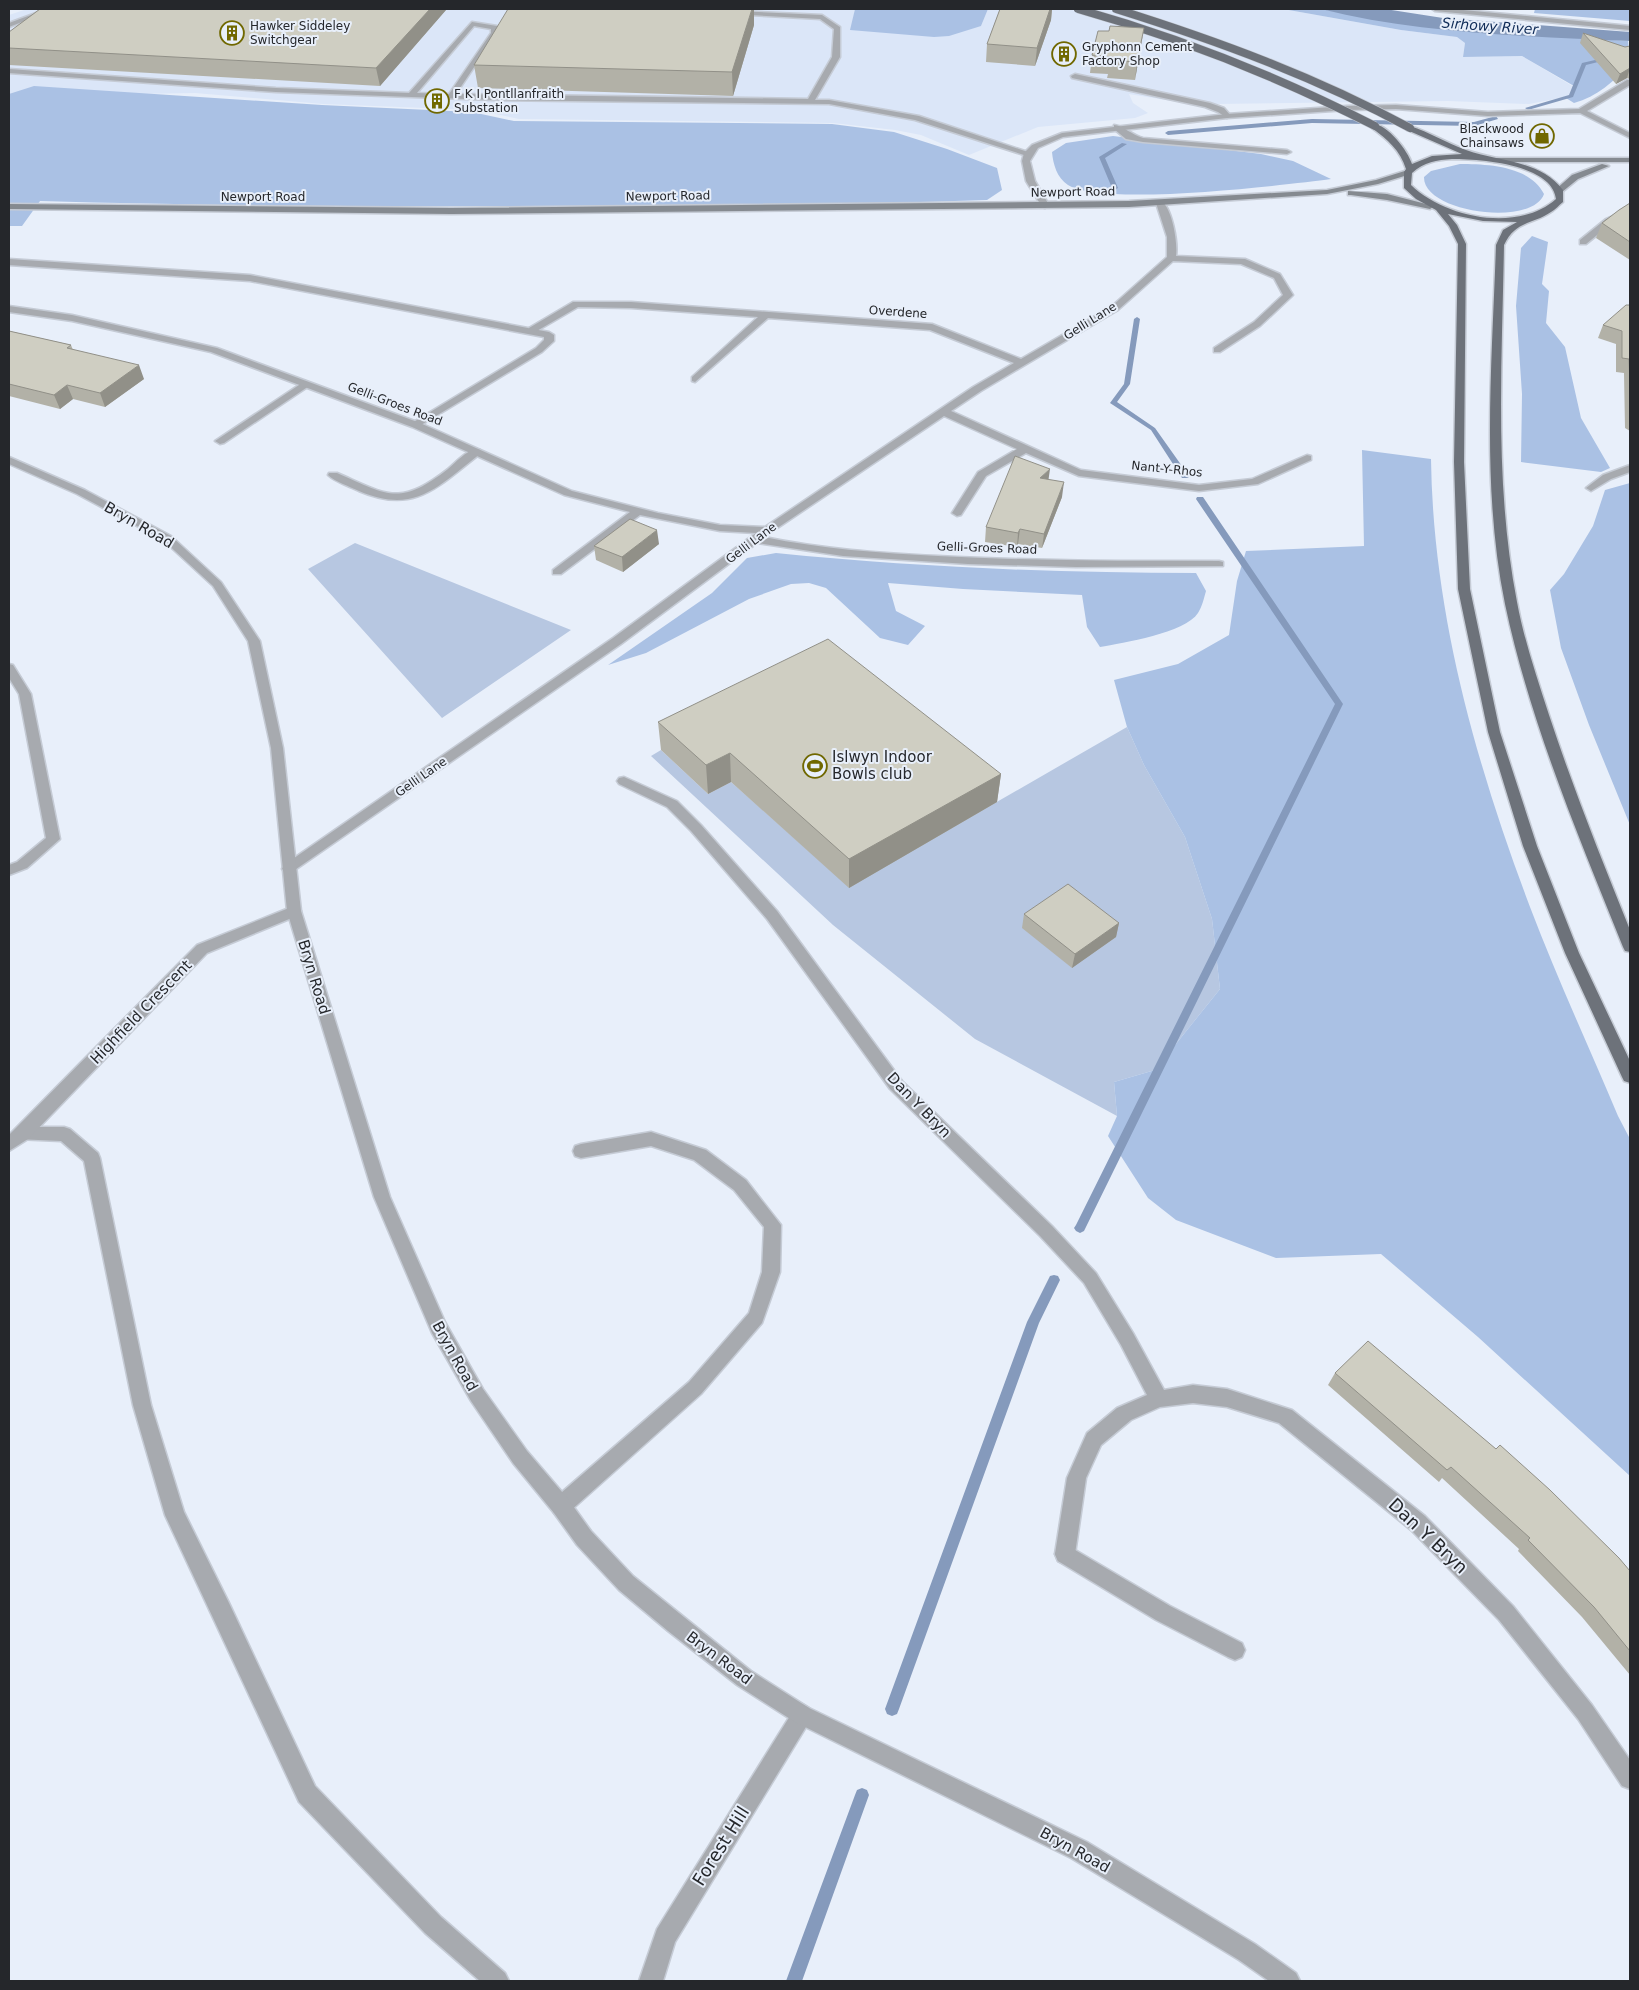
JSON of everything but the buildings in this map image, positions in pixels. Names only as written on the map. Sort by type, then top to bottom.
[{"type":"main road","points":[[1078,9],[1194,45],[1257,69],[1375,126],[1401,147],[1408,158],[1407,186],[1416,197],[1435,208],[1454,225],[1462,244],[1459,462],[1464,588],[1492,723],[1530,846],[1572,953],[1630,1077]]},
{"type":"main road","points":[[1116,9],[1249,52],[1351,96],[1435,141],[1481,158]]},
{"type":"main road","points":[[1409,171],[1420,163],[1444,158],[1618,162]]},
{"type":"main road","points":[[1435,208],[1467,216],[1496,220],[1530,217],[1548,212],[1558,205],[1561,195],[1559,190],[1542,175],[1520,166],[1497,160]]},
{"type":"main road","points":[[1559,190],[1578,176],[1618,162],[1630,160]]},
{"type":"main road","name":"Newport Road","points":[[9,207],[451,211],[1160,203],[1327,192],[1378,182],[1409,171]]},
{"type":"main road","name":"Newport Road","points":[[1327,192],[1387,196],[1435,208]]},
{"type":"main road","points":[[1530,217],[1506,232],[1500,245],[1495,445],[1500,530],[1511,603],[1533,686],[1570,798],[1630,947]]},
{"type":"street","points":[[9,25],[53,9]]},
{"type":"street","points":[[1435,9],[1630,28]]},
{"type":"street","points":[[730,13],[822,17],[838,28],[836,57],[810,102]]},
{"type":"street","points":[[411,95],[472,24],[495,27],[494,33],[451,96]]},
{"type":"street","points":[[9,71],[276,90],[451,96],[829,102],[916,118],[1027,153]]},
{"type":"street","points":[[1074,76],[1206,105],[1220,110],[1226,116]]},
{"type":"street","points":[[1045,205],[1026,168],[1027,153],[1038,142],[1049,138],[1117,128],[1226,116],[1347,108],[1396,108],[1488,114],[1581,111],[1630,82]]},
{"type":"street","points":[[1581,111],[1630,136]]},
{"type":"street","points":[[1117,128],[1129,136],[1143,140],[1287,152]]},
{"type":"street","points":[[1160,203],[1170,227],[1173,247],[1171,258],[1242,261],[1277,276],[1288,296],[1257,324],[1217,350]]},
{"type":"street","points":[[1583,242],[1609,221],[1630,210]]},
{"type":"street","name":"Gelli Lane","points":[[290,868],[617,641],[767,530],[944,412],[1115,308],[1171,258]]},
{"type":"street","points":[[9,262],[250,278],[532,330],[549,335],[549,341],[539,350],[416,425]]},
{"type":"street","name":"Overdene","points":[[532,330],[576,304],[631,305],[932,327],[1022,363]]},
{"type":"street","name":"Gelli-Groes Road","points":[[9,309],[72,318],[214,350],[416,425],[568,493],[638,511],[720,528],[767,530]]},
{"type":"street","points":[[695,379],[766,315]]},
{"type":"street","points":[[220,441],[305,384]]},
{"type":"street","name":"Nant-Y-Rhos","points":[[944,412],[1079,472],[1198,488],[1254,482],[1306,458]]},
{"type":"street","points":[[957,513],[982,474],[1025,449]]},
{"type":"street","points":[[333,475],[387,498],[403,498],[422,491],[476,452]]},
{"type":"street","name":"Bryn Road","points":[[9,460],[81,492],[167,538],[217,584],[254,641],[277,748],[294,911],[382,1197],[438,1327],[478,1395],[514,1450],[561,1506],[584,1538],[626,1584],[744,1678],[802,1715],[1079,1850],[1247,1952],[1288,1981]]},
{"type":"street","points":[[1591,488],[1607,478],[1630,468]]},
{"type":"street","points":[[558,572],[638,511]]},
{"type":"street","name":"Gelli-Groes Road","points":[[756,538],[810,550],[874,556],[1072,564],[1219,564]]},
{"type":"street","points":[[9,668],[25,694],[53,839],[22,866],[9,870]]},
{"type":"street","name":"Dan Y Bryn","points":[[624,781],[672,804],[696,828],[772,915],[896,1086],[1046,1231],[1090,1278],[1160,1399]]},
{"type":"street","name":"Highfield Crescent","points":[[15,1139],[202,949],[294,911]]},
{"type":"street","points":[[15,1139],[64,1134],[92,1158],[142,1405],[175,1515],[222,1610],[307,1794],[433,1926],[497,1981]]},
{"type":"street","points":[[561,1506],[696,1388],[756,1317],[771,1272],[773,1225],[740,1185],[700,1155],[651,1139],[581,1151]]},
{"type":"street","name":"Dan Y Bryn","points":[[1235,1650],[1163,1613],[1065,1554],[1077,1478],[1094,1439],[1124,1414],[1160,1399],[1193,1394],[1226,1398],[1285,1416],[1342,1460],[1418,1523],[1506,1613],[1585,1712],[1630,1778]]},
{"type":"street","name":"Forest Hill","points":[[651,1981],[665,1937],[802,1715]]},
{"type":"shaded area","points":[[27,9],[855,9],[851,30],[981,26],[988,9],[1283,9],[1401,30],[1457,37],[1465,43],[1463,57],[1522,56],[1574,87],[1571,96],[1529,104],[1448,101],[1215,104],[1196,99],[1190,104],[1129,94],[1133,103],[1148,113],[1135,118],[1038,127],[969,155],[921,135],[833,123],[519,119],[476,110],[323,104],[195,93],[133,94],[9,101],[9,15]]},
{"type":"shaded area","points":[[855,9],[988,9],[981,26],[949,36],[934,37],[850,30]]},
{"type":"shaded area","points":[[1283,9],[1321,9],[1411,25],[1480,32],[1628,41],[1630,64],[1605,88],[1590,97],[1574,103],[1566,98],[1571,96],[1574,86],[1522,56],[1463,57],[1465,43],[1457,37],[1401,30]]},
{"type":"shaded area","points":[[1535,9],[1630,9],[1630,21],[1534,13]]},
{"type":"shaded area","points":[[34,86],[322,105],[472,112],[514,121],[832,124],[894,132],[997,168],[1002,190],[987,200],[834,204],[361,206],[40,201],[22,226],[9,226],[9,94]]},
{"type":"shaded area","points":[[1113,136],[1261,154],[1293,161],[1331,179],[1275,186],[1195,192],[1117,194],[1087,191],[1068,185],[1061,179],[1055,166],[1052,152],[1066,143]]},
{"type":"shaded area","points":[[1460,164],[1495,166],[1519,172],[1538,185],[1544,194],[1536,204],[1520,210],[1501,213],[1459,207],[1441,199],[1428,189],[1424,177],[1431,171]]},
{"type":"shaded area","points":[[1532,236],[1548,242],[1542,284],[1549,291],[1546,323],[1565,347],[1581,418],[1610,468],[1601,472],[1521,462],[1522,394],[1516,306],[1521,248]]},
{"type":"shaded area","points":[[1362,450],[1431,459],[1434,517],[1440,574],[1449,631],[1475,743],[1510,853],[1540,934],[1618,1116],[1630,1139],[1630,1476],[1478,1337],[1381,1254],[1276,1258],[1176,1220],[1148,1198],[1108,1136],[1117,1116],[1114,1082],[1155,1070],[1220,989],[1212,919],[1185,837],[1144,765],[1127,727],[1114,680],[1178,664],[1229,635],[1237,581],[1246,551],[1364,546]]},
{"type":"shaded area","points":[[1630,483],[1630,825],[1589,725],[1561,648],[1550,590],[1564,574],[1593,526],[1605,490]]},
{"type":"shaded area","points":[[355,543],[571,630],[442,718],[308,569]]},
{"type":"shaded area","points":[[776,553],[986,568],[1196,573],[1206,591],[1198,613],[1191,620],[1180,626],[1153,636],[1100,647],[1087,627],[1082,595],[888,583],[896,611],[925,626],[908,645],[880,638],[826,588],[809,583],[791,584],[749,599],[646,653],[608,665],[712,593],[747,558]]},
{"type":"shaded area","points":[[1127,727],[1144,765],[1185,837],[1212,919],[1220,989],[1155,1070],[1114,1082],[1117,1116],[975,1039],[833,925],[651,756],[661,750],[708,794],[731,782],[849,887]]},
{"type":"water","name":"Sirhowy River","points":[[1321,9],[1385,9],[1443,18],[1630,32],[1630,41],[1435,29],[1396,24]]},
{"type":"waterway","points":[[1528,108],[1571,96],[1584,64],[1630,53]]},
{"type":"waterway","points":[[1168,133],[1312,121],[1474,124],[1496,118]]},
{"type":"waterway","points":[[1115,188],[1102,157],[1124,144]]},
{"type":"waterway","points":[[1137,319],[1127,384],[1113,403],[1153,429],[1185,476]]},
{"type":"waterway","points":[[1080,1228],[1339,704],[1200,499]]},
{"type":"waterway","points":[[892,1709],[1033,1322],[1054,1280]]},
{"type":"waterway","points":[[794,1981],[862,1795]]},
{"type":"place","name":"Hawker Siddeley Switchgear","points":[[232,33]]},
{"type":"place","name":"Gryphonn Cement Factory Shop","points":[[1064,54]]},
{"type":"place","name":"F K I Pontllanfraith Substation","points":[[437,101]]},
{"type":"place","name":"Blackwood Chainsaws","points":[[1542,136]]},
{"type":"place","name":"Islwyn Indoor Bowls club","points":[[815,766]]}]
